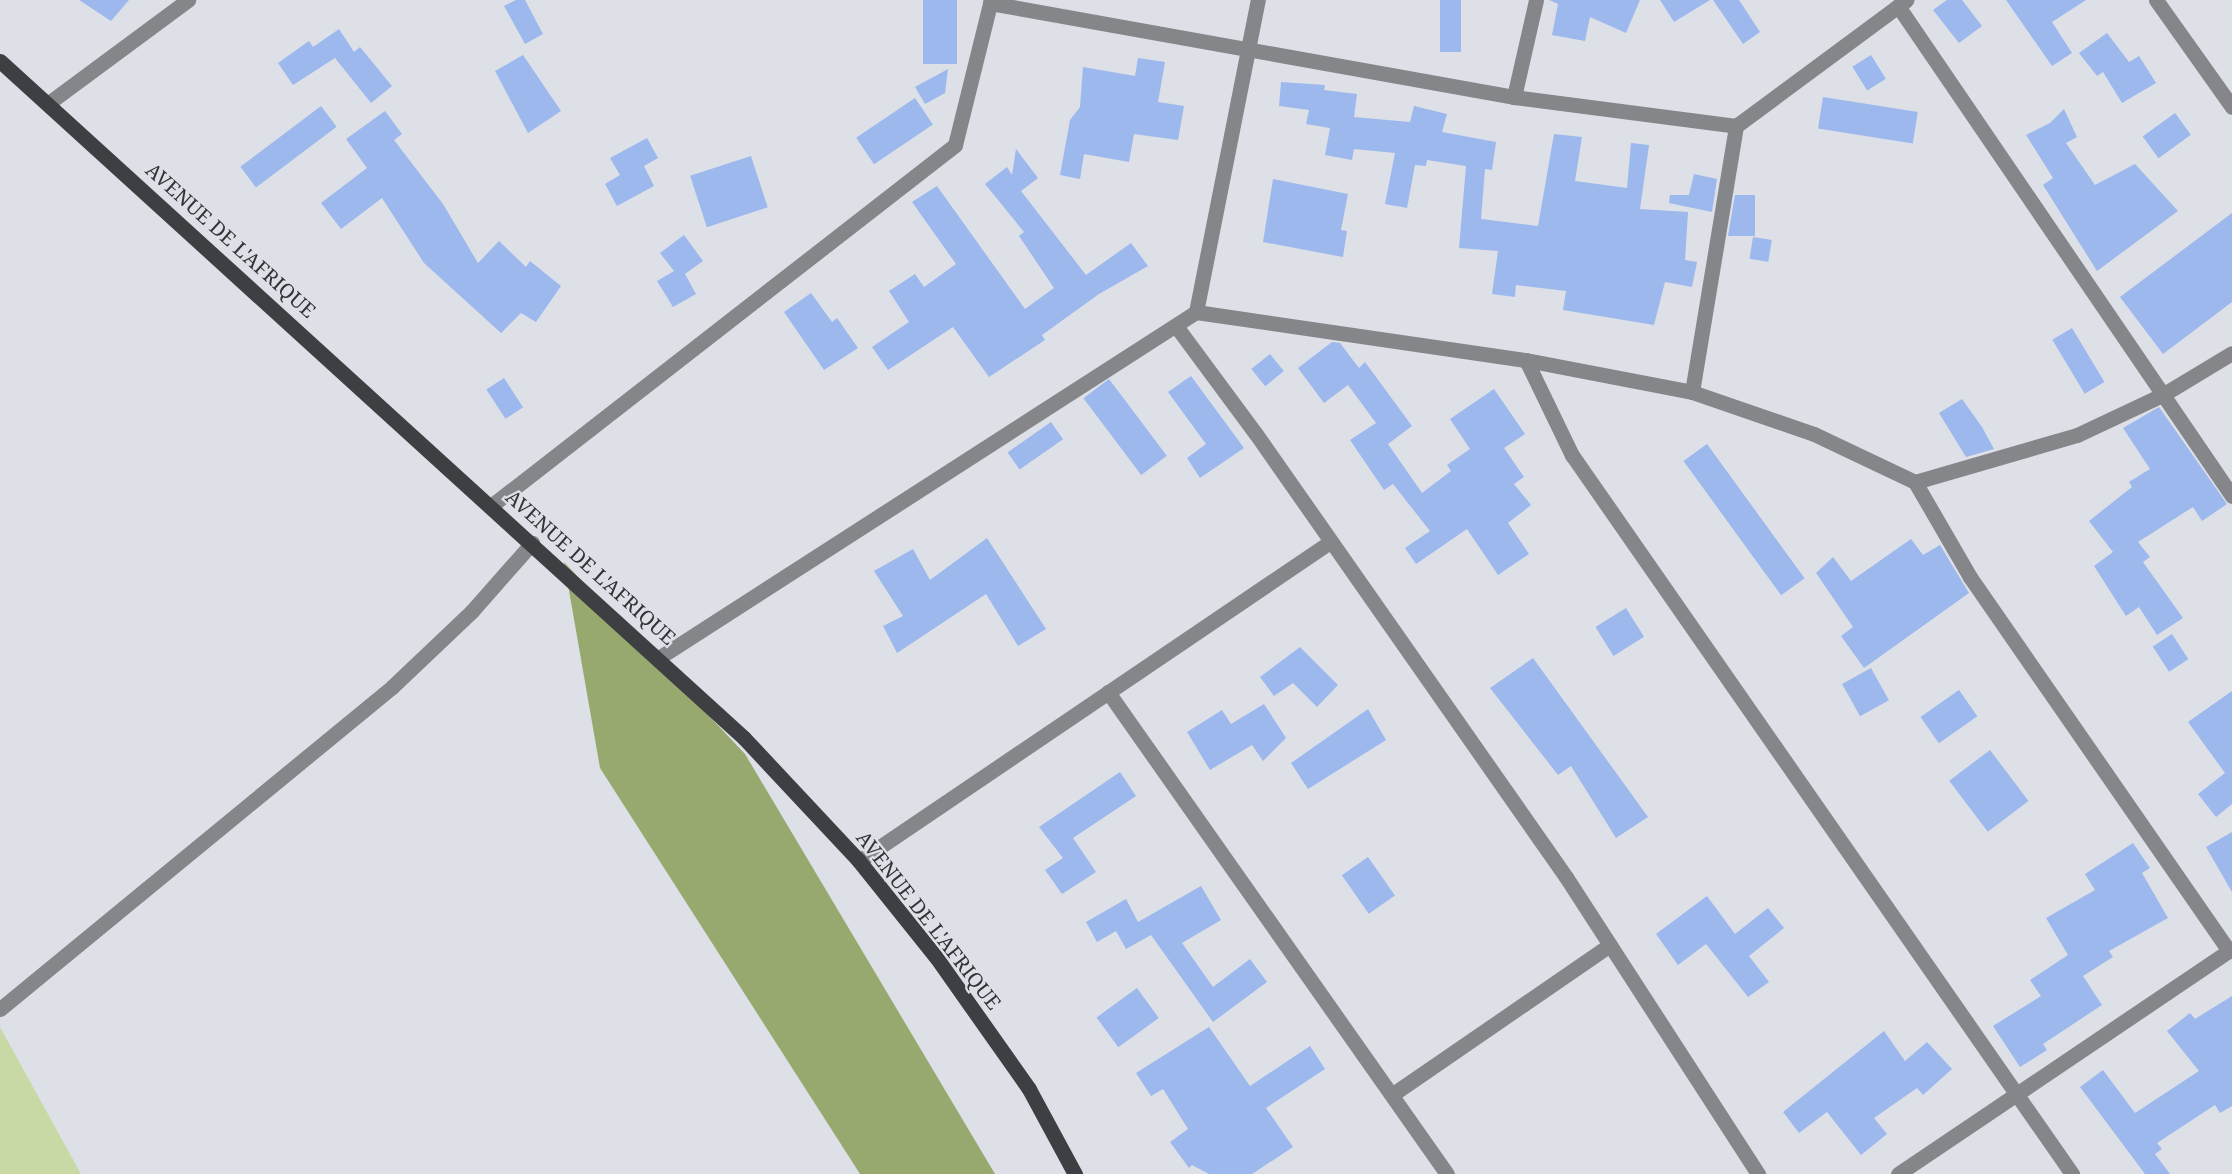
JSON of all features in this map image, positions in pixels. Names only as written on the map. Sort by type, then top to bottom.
[{"type":"main road","name":"AVENUE DE L'AFRIQUE","points":[[0,61],[50,102],[491,506],[660,657],[744,738],[859,861],[1002,1050],[1077,1172]]},
{"type":"street","points":[[50,102],[188,0]]},
{"type":"street","points":[[1196,312],[1258,0]]},
{"type":"street","points":[[1514,97],[1536,0]]},
{"type":"street","points":[[2156,0],[2232,107]]},
{"type":"street","points":[[491,506],[955,145],[991,2],[1248,46],[1514,97],[1736,126],[1902,3],[2232,496]]},
{"type":"street","points":[[1692,392],[1736,126]]},
{"type":"street","points":[[660,657],[1196,312],[1526,360],[1692,392],[1814,434],[1915,482],[1970,577],[2230,950],[1898,1174]]},
{"type":"street","points":[[1176,326],[1330,542],[1610,945],[1758,1174]]},
{"type":"street","points":[[1915,482],[2078,435],[2164,394],[2232,353]]},
{"type":"street","points":[[1526,360],[1572,455],[2072,1174]]},
{"type":"street","points":[[859,861],[1330,542]]},
{"type":"street","points":[[0,1009],[392,687],[472,611],[532,543]]},
{"type":"street","points":[[1108,692],[1393,1094],[1447,1174]]},
{"type":"street","points":[[1393,1094],[1610,945]]},
{"type":"green space","points":[[564,562],[745,754],[995,1174],[860,1174],[600,768]]},
{"type":"green space","points":[[0,1027],[81,1174],[0,1174]]},
{"type":"building","points":[[79,0],[129,0],[111,21]]},
{"type":"building","points":[[516,0],[525,0],[543,34],[525,44],[504,6]]},
{"type":"building","points":[[923,0],[957,0],[957,64],[923,64]]},
{"type":"building","points":[[1440,0],[1461,0],[1461,52],[1440,52]]},
{"type":"building","points":[[1549,0],[1640,0],[1626,33],[1590,17],[1585,41],[1552,35],[1558,4]]},
{"type":"building","points":[[1660,0],[1710,0],[1674,22]]},
{"type":"building","points":[[1713,0],[1739,0],[1760,32],[1743,44]]},
{"type":"building","points":[[1947,0],[1962,0],[1982,26],[1959,43],[1933,10]]},
{"type":"building","points":[[2006,0],[2086,0],[2052,22],[2072,53],[2052,66]]},
{"type":"building","points":[[339,29],[354,52],[360,47],[392,86],[371,103],[335,58],[293,85],[278,63],[309,41],[313,47]]},
{"type":"building","points":[[2107,33],[2129,62],[2139,56],[2156,83],[2122,103],[2103,72],[2097,76],[2079,53]]},
{"type":"building","points":[[523,55],[561,111],[528,133],[495,71]]},
{"type":"building","points":[[1871,55],[1886,79],[1867,90],[1852,67]]},
{"type":"building","points":[[1138,58],[1165,62],[1158,102],[1184,106],[1178,140],[1134,134],[1129,162],[1084,154],[1080,179],[1060,175],[1070,120],[1080,107],[1083,67],[1135,76]]},
{"type":"building","points":[[948,69],[945,93],[925,104],[915,87]]},
{"type":"building","points":[[1281,82],[1325,85],[1324,90],[1357,94],[1354,117],[1410,122],[1414,106],[1447,114],[1442,132],[1496,142],[1492,170],[1485,169],[1481,219],[1538,226],[1554,134],[1582,137],[1575,181],[1627,188],[1631,143],[1649,145],[1640,209],[1688,212],[1685,260],[1697,262],[1692,287],[1665,282],[1654,325],[1563,310],[1566,291],[1516,285],[1515,297],[1492,294],[1498,251],[1459,248],[1466,166],[1427,160],[1426,166],[1415,165],[1407,208],[1385,204],[1395,153],[1354,149],[1352,160],[1325,155],[1330,128],[1306,124],[1309,110],[1279,106]]},
{"type":"building","points":[[1823,97],[1918,112],[1913,144],[1818,129]]},
{"type":"building","points":[[915,98],[933,125],[874,164],[856,138]]},
{"type":"building","points":[[321,106],[337,127],[256,188],[240,167]]},
{"type":"building","points":[[2064,109],[2077,137],[2066,143],[2095,185],[2135,164],[2178,211],[2097,271],[2043,185],[2053,178],[2026,135],[2050,123]]},
{"type":"building","points":[[385,111],[402,134],[394,140],[443,204],[478,263],[499,241],[526,267],[530,261],[561,286],[536,322],[521,313],[501,333],[424,263],[382,198],[341,229],[321,203],[367,168],[346,139]]},
{"type":"building","points":[[2175,113],[2191,135],[2159,158],[2143,137]]},
{"type":"building","points":[[647,138],[658,158],[644,166],[654,186],[617,206],[605,184],[620,175],[610,158]]},
{"type":"building","points":[[1016,149],[1038,178],[1021,191],[1086,275],[1131,243],[1148,266],[1099,294],[1042,335],[1045,340],[989,377],[953,327],[888,370],[872,347],[909,322],[889,291],[915,274],[924,287],[956,264],[912,202],[937,186],[1025,309],[1054,288],[1019,236],[1024,232],[985,184],[1007,167],[1012,175]]},
{"type":"building","points":[[751,156],[768,207],[707,227],[690,176]]},
{"type":"building","points":[[1694,174],[1717,179],[1712,212],[1669,203],[1670,195],[1689,195]]},
{"type":"building","points":[[1273,179],[1348,194],[1341,230],[1347,231],[1343,257],[1263,242]]},
{"type":"building","points":[[1735,195],[1755,195],[1755,236],[1728,236]]},
{"type":"building","points":[[2232,213],[2232,302],[2163,354],[2120,297]]},
{"type":"building","points":[[684,235],[703,261],[685,274],[696,294],[673,307],[657,281],[674,271],[660,253]]},
{"type":"building","points":[[1753,237],[1772,240],[1768,262],[1750,259]]},
{"type":"building","points":[[811,293],[832,322],[837,318],[858,348],[824,370],[784,312]]},
{"type":"building","points":[[2072,328],[2104,382],[2085,394],[2052,340]]},
{"type":"building","points":[[1332,342],[1340,343],[1359,368],[1365,362],[1412,426],[1388,444],[1422,493],[1451,471],[1447,465],[1470,449],[1450,419],[1494,389],[1525,434],[1504,448],[1524,477],[1514,484],[1531,505],[1508,523],[1529,554],[1498,575],[1467,529],[1416,564],[1405,548],[1430,531],[1393,484],[1384,490],[1350,440],[1376,423],[1348,385],[1324,403],[1298,368]]},
{"type":"building","points":[[1270,354],[1284,371],[1265,386],[1251,369]]},
{"type":"building","points":[[1191,376],[1244,448],[1200,478],[1187,458],[1206,444],[1168,392]]},
{"type":"building","points":[[504,378],[523,407],[505,419],[486,389]]},
{"type":"building","points":[[1109,379],[1167,456],[1141,475],[1083,398]]},
{"type":"building","points":[[1962,399],[1994,449],[1966,457],[1939,413]]},
{"type":"building","points":[[2159,407],[2227,504],[2202,521],[2193,507],[2138,542],[2150,557],[2143,562],[2183,618],[2157,635],[2139,607],[2126,616],[2094,566],[2113,552],[2089,521],[2132,487],[2129,482],[2150,469],[2123,428]]},
{"type":"building","points":[[1051,422],[1063,439],[1020,470],[1008,452]]},
{"type":"building","points":[[1707,444],[1805,578],[1781,595],[1684,461]]},
{"type":"building","points":[[987,538],[1046,629],[1018,646],[986,594],[897,653],[883,626],[903,616],[874,571],[913,549],[930,580]]},
{"type":"building","points":[[1911,539],[1923,555],[1940,545],[1969,593],[1864,668],[1841,636],[1853,627],[1816,573],[1833,557],[1851,581]]},
{"type":"building","points":[[1626,608],[1644,637],[1613,656],[1595,627]]},
{"type":"building","points":[[2172,634],[2188,659],[2169,672],[2153,647]]},
{"type":"building","points":[[1300,647],[1338,685],[1317,707],[1293,683],[1274,696],[1260,677]]},
{"type":"building","points":[[1533,658],[1648,817],[1616,838],[1571,766],[1558,775],[1490,688]]},
{"type":"building","points":[[1871,668],[1889,700],[1860,716],[1842,684]]},
{"type":"building","points":[[1959,690],[1977,716],[1939,743],[1920,717]]},
{"type":"building","points":[[2232,691],[2232,804],[2216,817],[2198,794],[2225,773],[2188,722]]},
{"type":"building","points":[[1264,704],[1286,738],[1263,761],[1252,745],[1210,770],[1187,732],[1222,710],[1231,724]]},
{"type":"building","points":[[1368,709],[1386,740],[1308,789],[1291,763]]},
{"type":"building","points":[[1990,750],[2029,801],[1988,832],[1949,781]]},
{"type":"building","points":[[1120,772],[1136,796],[1073,838],[1096,872],[1062,894],[1045,870],[1063,858],[1039,827]]},
{"type":"building","points":[[2232,832],[2232,892],[2206,847]]},
{"type":"building","points":[[2133,843],[2150,868],[2142,873],[2168,918],[2109,951],[2113,957],[2083,976],[2102,1005],[2043,1044],[2047,1050],[2020,1067],[1993,1026],[2041,996],[2030,980],[2068,955],[2046,918],[2095,890],[2085,874]]},
{"type":"building","points":[[1368,857],[1395,896],[1369,914],[1342,875]]},
{"type":"building","points":[[1201,886],[1221,920],[1182,943],[1213,987],[1250,959],[1267,982],[1213,1022],[1151,935],[1126,949],[1116,931],[1097,942],[1086,922],[1126,899],[1138,922]]},
{"type":"building","points":[[1707,896],[1735,934],[1768,908],[1784,928],[1749,956],[1769,982],[1748,997],[1706,944],[1678,965],[1656,934]]},
{"type":"building","points":[[1137,988],[1159,1018],[1118,1047],[1097,1017]]},
{"type":"building","points":[[2232,996],[2232,1106],[2220,1113],[2215,1105],[2157,1143],[2162,1149],[2155,1154],[2170,1174],[2145,1174],[2080,1087],[2103,1070],[2135,1113],[2199,1071],[2167,1031],[2190,1013],[2195,1019]]},
{"type":"building","points":[[1209,1027],[1250,1086],[1310,1046],[1325,1069],[1266,1108],[1293,1147],[1252,1174],[1209,1174],[1192,1165],[1189,1168],[1170,1142],[1188,1129],[1163,1089],[1151,1096],[1136,1073]]},
{"type":"building","points":[[1884,1031],[1905,1061],[1927,1042],[1952,1069],[1923,1095],[1917,1088],[1874,1118],[1887,1134],[1861,1155],[1827,1112],[1799,1133],[1783,1112]]}]
